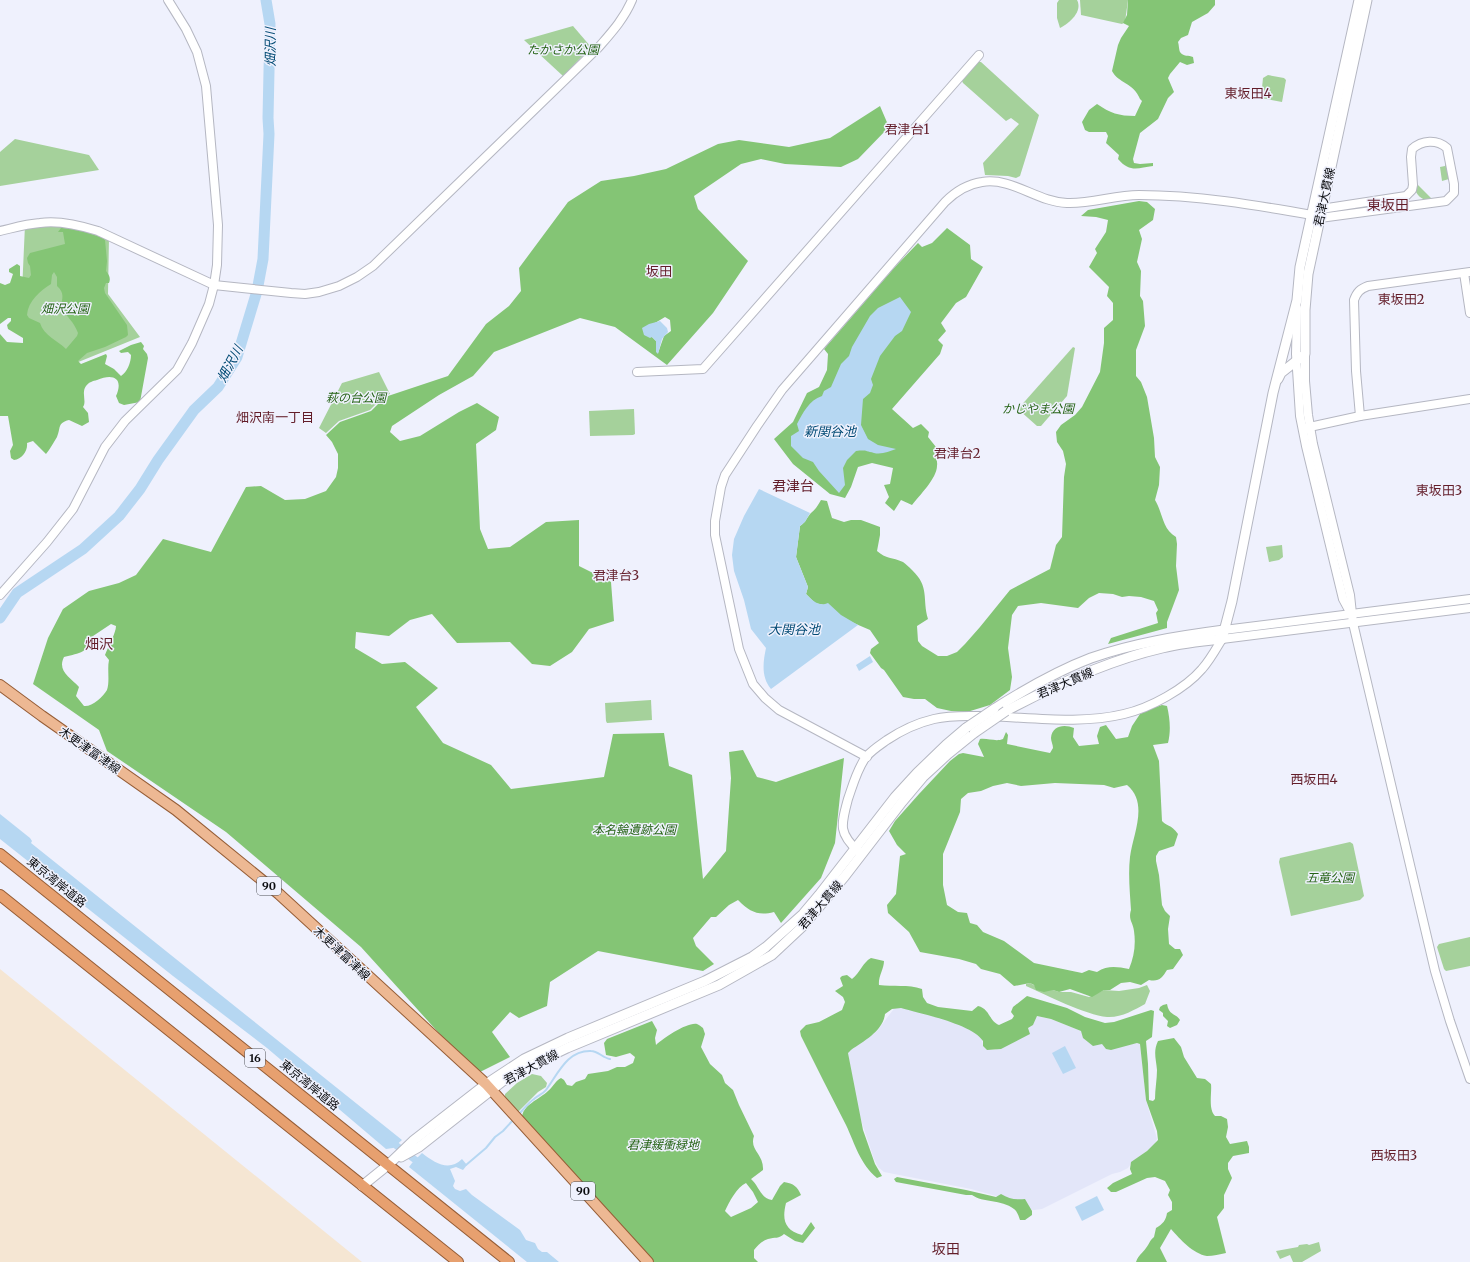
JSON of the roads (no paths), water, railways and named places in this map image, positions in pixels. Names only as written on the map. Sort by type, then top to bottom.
[{"type":"highway","name":"東京湾岸道路","points":[[0,854],[393,1161],[509,1262]]},
{"type":"highway","points":[[0,895],[458,1262]]},
{"type":"main road","name":"君津大貫線","points":[[1275,383],[1281,373],[1305,354],[1305,310],[1308,274],[1330,124],[1358,0]]},
{"type":"main road","name":"君津大貫線","points":[[1223,634],[1232,601],[1275,383],[1297,300],[1300,266],[1317,214],[1367,0]]},
{"type":"main road","name":"君津大貫線","points":[[970,731],[994,709],[1018,694],[1050,677],[1100,655],[1123,648],[1174,637],[1223,634]]},
{"type":"main road","name":"君津大貫線","points":[[362,1186],[489,1087],[503,1081],[538,1061],[719,986],[772,955],[803,926],[858,852],[895,797],[946,745],[1006,711],[1088,673],[1127,658],[1161,648],[1223,634]]},
{"type":"main road","name":"木更津富津線","points":[[0,685],[176,810],[215,840],[279,894],[489,1087],[648,1262]]},
{"type":"street","points":[[0,595],[47,542],[73,509],[105,448],[125,421],[177,370],[192,343],[209,304],[217,265],[218,225],[206,86],[197,52],[186,29],[168,0]]},
{"type":"street","points":[[0,231],[40,222],[56,222],[83,226],[98,231],[214,285],[305,294],[319,292],[339,286],[357,277],[373,266],[598,48],[615,29],[632,0]]},
{"type":"street","points":[[637,372],[703,369],[979,55]]},
{"type":"street","points":[[867,757],[779,710],[765,698],[753,684],[739,649],[715,535],[715,520],[721,487],[725,475],[782,390],[945,202],[957,192],[973,185],[982,182],[994,181],[1014,185],[1048,200],[1068,203],[1097,201],[1137,195],[1150,195],[1222,200],[1317,214],[1446,201],[1454,193],[1454,184],[1447,148],[1437,142],[1429,142],[1420,144],[1412,149],[1411,157],[1414,185],[1412,190],[1406,196],[1317,214]]},
{"type":"street","points":[[1360,416],[1356,371],[1354,300],[1356,294],[1361,289],[1368,286],[1467,272],[1470,313]]},
{"type":"street","points":[[1297,300],[1296,361],[1300,416],[1306,427]]},
{"type":"street","points":[[1305,354],[1306,427],[1350,596],[1352,618],[1435,971],[1450,1022],[1470,1079]]},
{"type":"street","points":[[1306,427],[1360,416],[1470,399]]},
{"type":"street","points":[[1352,618],[1438,602],[1470,599]]},
{"type":"street","points":[[858,852],[849,843],[843,832],[842,818],[859,770],[867,757],[876,748],[896,734],[915,724],[935,719],[960,716],[1081,719],[1124,714],[1144,708],[1174,692],[1202,670],[1223,634],[1352,618],[1470,608]]},
{"type":"water","name":"新関谷池","points":[[900,297],[911,312],[902,331],[895,336],[880,356],[871,379],[873,385],[870,393],[863,399],[861,425],[868,439],[878,445],[896,449],[880,454],[856,451],[847,460],[843,468],[845,485],[839,493],[813,462],[803,458],[791,446],[791,436],[799,431],[797,424],[807,407],[817,398],[822,396],[824,391],[831,387],[841,364],[849,356],[852,347],[870,316],[878,308]]},
{"type":"water","points":[[660,321],[667,328],[668,332],[662,339],[658,354],[656,352],[656,341],[652,337],[650,338],[644,335],[642,328]]},
{"type":"water","name":"大関谷池","points":[[759,489],[810,513],[805,522],[800,526],[796,557],[808,587],[806,594],[819,604],[828,603],[841,615],[858,625],[771,689],[764,674],[766,648],[751,629],[744,600],[734,571],[732,555],[734,539],[744,516]]},
{"type":"water","points":[[870,656],[873,662],[859,671],[856,665]]},
{"type":"water","points":[[0,814],[30,838],[32,841],[31,843],[402,1140],[393,1148],[386,1149],[267,1048],[173,976],[0,839]]},
{"type":"water","points":[[1065,1046],[1076,1068],[1063,1074],[1052,1053]]},
{"type":"water","points":[[422,1153],[442,1165],[452,1165],[462,1159],[467,1165],[463,1170],[456,1167],[450,1169],[455,1181],[453,1186],[455,1189],[460,1191],[466,1189],[520,1230],[526,1240],[535,1243],[538,1249],[542,1252],[547,1252],[559,1262],[527,1262],[409,1167]]},
{"type":"water","points":[[1097,1196],[1104,1210],[1082,1221],[1075,1207]]},
{"type":"waterway","name":"畑沢川","points":[[0,618],[17,593],[83,549],[119,516],[140,489],[158,460],[194,410],[218,387],[237,357],[257,291],[263,259],[269,134],[270,24],[266,0]]},
{"type":"waterway","points":[[519,1114],[530,1102],[545,1091],[564,1064],[576,1054],[594,1051],[610,1059]]},
{"type":"waterway","points":[[466,1165],[486,1148],[514,1119]]},
{"type":"waterway","points":[[389,1140],[422,1165]]},
{"type":"district","name":"東坂田4","points":[[1248,93]]},
{"type":"district","name":"君津台1","points":[[907,129]]},
{"type":"district","name":"東坂田","points":[[1388,205]]},
{"type":"district","name":"坂田","points":[[659,271]]},
{"type":"district","name":"東坂田2","points":[[1401,299]]},
{"type":"district","name":"畑沢南一丁目","points":[[275,417]]},
{"type":"district","name":"君津台2","points":[[957,453]]},
{"type":"district","name":"君津台","points":[[793,486]]},
{"type":"district","name":"東坂田3","points":[[1439,490]]},
{"type":"district","name":"君津台3","points":[[616,575]]},
{"type":"district","name":"畑沢","points":[[99,644]]},
{"type":"district","name":"西坂田4","points":[[1314,779]]},
{"type":"district","name":"西坂田3","points":[[1394,1155]]},
{"type":"district","name":"坂田","points":[[946,1249]]},
{"type":"park label","name":"たかさか公園","points":[[563,49]]},
{"type":"park label","name":"畑沢公園","points":[[65,308]]},
{"type":"park label","name":"萩の台公園","points":[[356,397]]},
{"type":"park label","name":"かじやま公園","points":[[1038,408]]},
{"type":"park label","name":"本名輪遺跡公園","points":[[634,829]]},
{"type":"park label","name":"五竜公園","points":[[1330,877]]},
{"type":"park label","name":"君津緩衝緑地","points":[[663,1144]]}]
